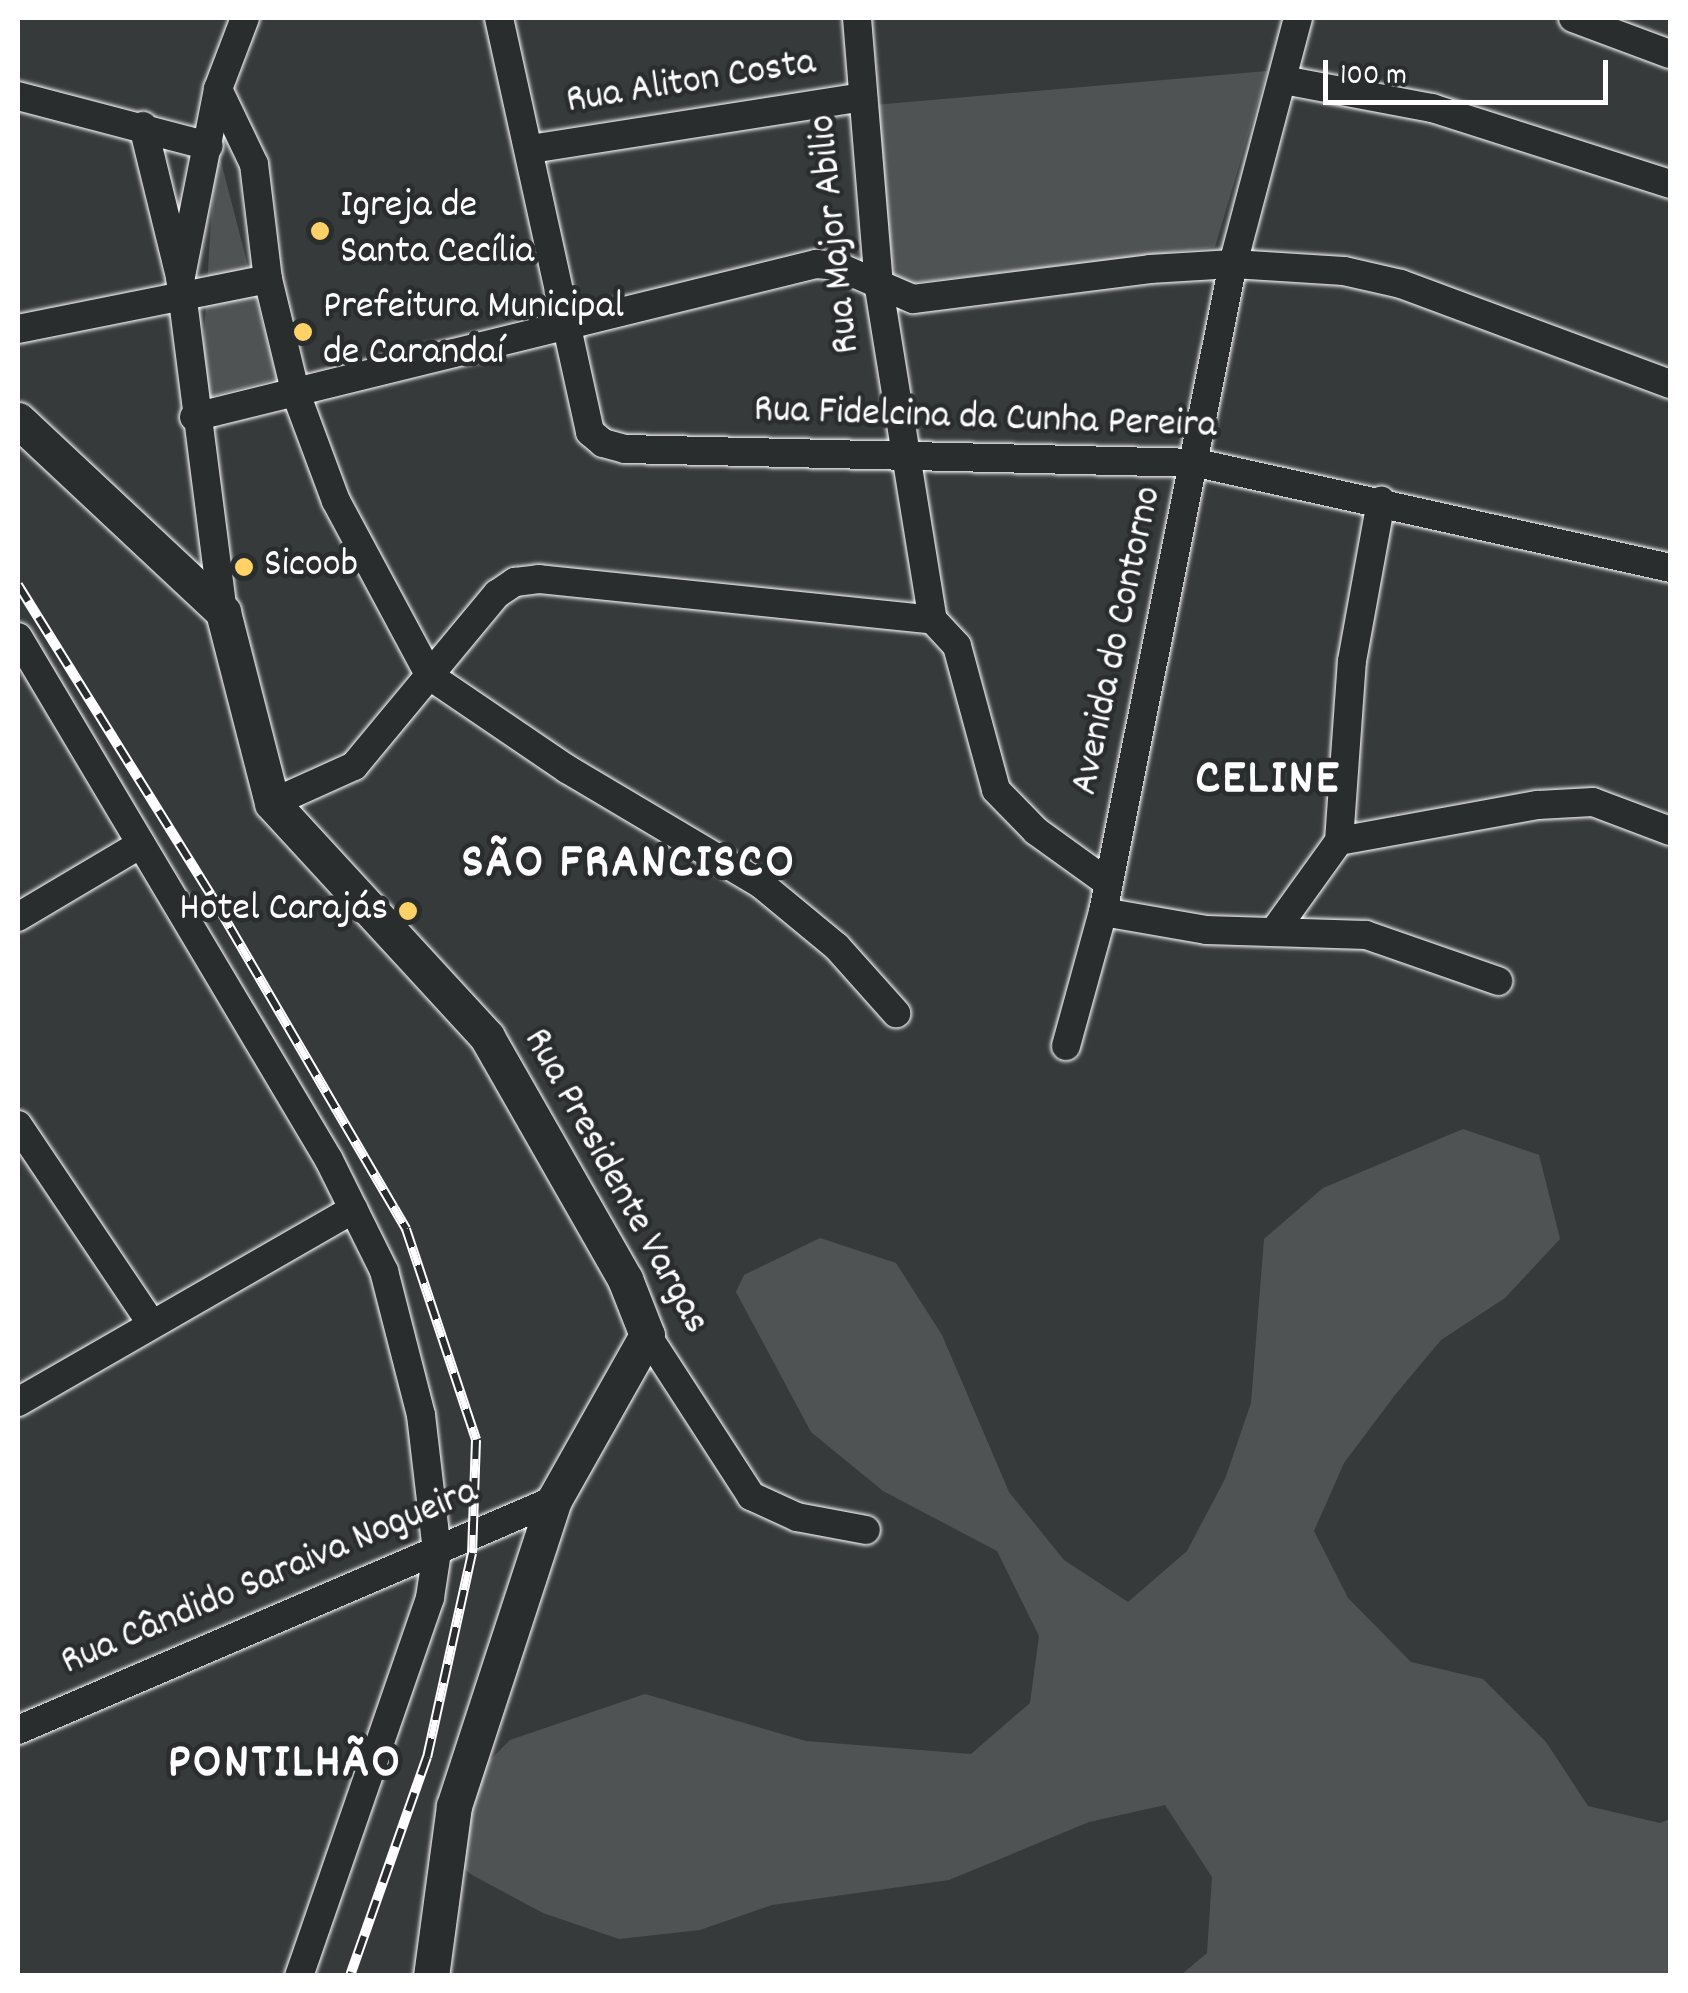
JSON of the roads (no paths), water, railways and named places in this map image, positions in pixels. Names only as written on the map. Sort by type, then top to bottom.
[{"type":"main road","points":[[18,420],[223,612]]},
{"type":"main road","name":"Rua Presidente Vargas","points":[[223,612],[272,803],[487,1038],[616,1263],[646,1335]]},
{"type":"main road","points":[[431,1976],[443,1847],[554,1500],[646,1335]]},
{"type":"street","points":[[181,286],[218,88],[245,18]]},
{"type":"street","points":[[498,18],[569,327]]},
{"type":"street","name":"Rua Major Abilio","points":[[856,18],[879,288],[933,620]]},
{"type":"street","name":"Avenida do Contorno","points":[[1066,1046],[1103,912],[1197,463],[1232,264],[1298,18]]},
{"type":"street","points":[[1574,18],[1670,54]]},
{"type":"street","points":[[1284,80],[1432,108],[1670,184]]},
{"type":"street","points":[[218,88],[254,164],[268,279],[295,391],[336,501],[430,676],[567,770],[762,886],[837,947],[896,1014]]},
{"type":"street","points":[[18,96],[209,146]]},
{"type":"street","name":"Rua Aliton Costa","points":[[531,150],[863,97]]},
{"type":"street","points":[[143,126],[181,286],[194,417],[223,612]]},
{"type":"street","points":[[194,417],[816,264],[837,266],[879,288],[913,299],[1232,264],[1344,271],[1401,284],[1670,384]]},
{"type":"street","points":[[18,329],[181,286],[268,279]]},
{"type":"street","name":"Rua Fidelcina da Cunha Pereira","points":[[569,327],[590,432],[625,449],[904,452],[1197,463],[1670,568]]},
{"type":"street","points":[[1275,930],[1339,841],[1352,661],[1380,501]]},
{"type":"street","points":[[272,803],[354,766],[497,594],[515,582],[539,579],[933,620],[957,646],[996,790],[1036,831],[1108,883]]},
{"type":"street","points":[[18,637],[354,1209],[384,1270],[408,1357],[438,1552],[424,1620],[299,1976]]},
{"type":"street","points":[[1339,841],[1538,805],[1593,802],[1670,831]]},
{"type":"street","points":[[18,918],[141,844]]},
{"type":"street","points":[[1103,912],[1176,928],[1366,936],[1498,981]]},
{"type":"street","points":[[18,1124],[152,1323]]},
{"type":"street","points":[[18,1402],[354,1209]]},
{"type":"street","name":"Rua Presidente Vargas","points":[[646,1335],[751,1496],[797,1516],[866,1530]]},
{"type":"street","name":"Rua Cândido Saraiva Nogueira","points":[[18,1730],[554,1500]]},
{"type":"railway","points":[[18,585],[211,895],[406,1229],[476,1440],[472,1553],[427,1757],[350,1976]]},
{"type":"place","name":"Igreja de Santa Cecília","points":[[320,231]]},
{"type":"place","name":"Prefeitura Municipal de Carandaí","points":[[303,332]]},
{"type":"place","name":"Sicoob","points":[[244,567]]},
{"type":"place","name":"Hotel Carajás","points":[[408,911]]},
{"type":"district","name":"CELINE","points":[[1268,782]]},
{"type":"district","name":"SÃO FRANCISCO","points":[[629,866]]},
{"type":"district","name":"PONTILHÃO","points":[[285,1766]]}]
